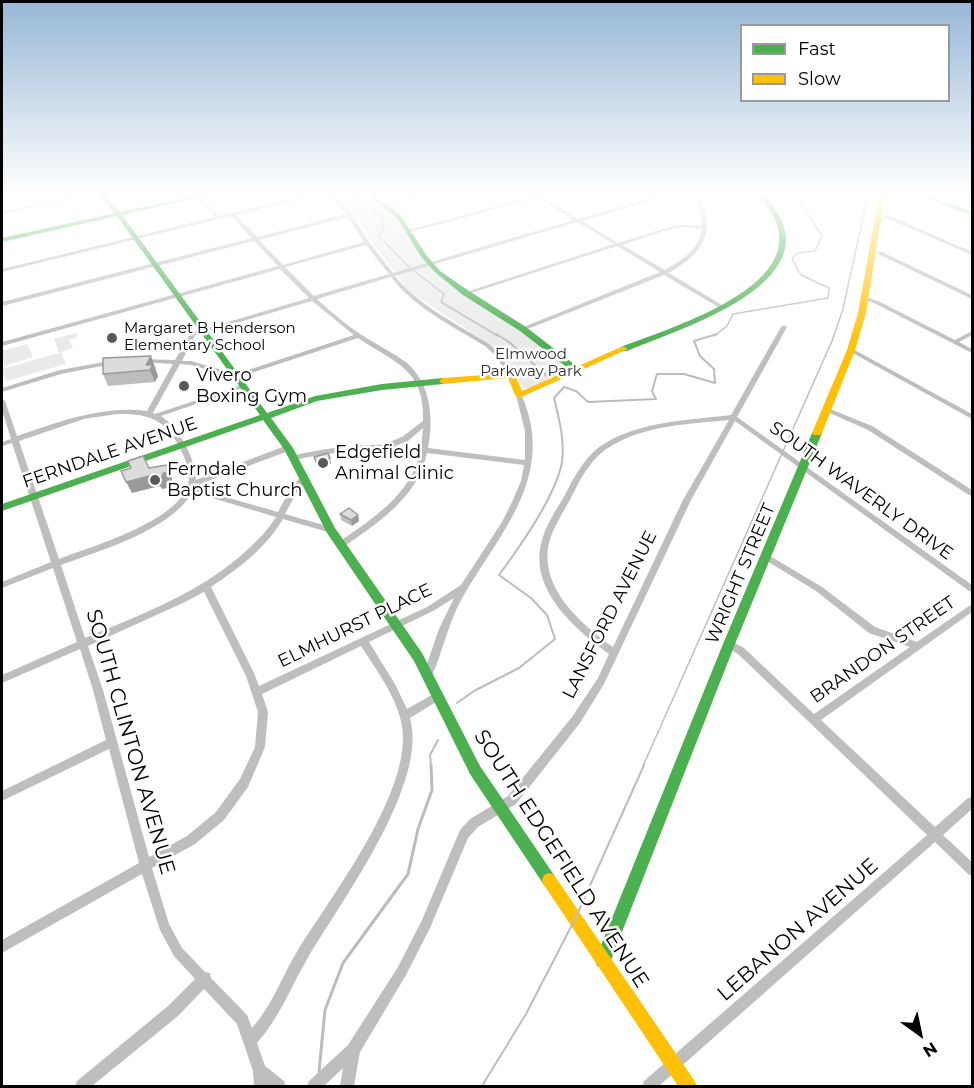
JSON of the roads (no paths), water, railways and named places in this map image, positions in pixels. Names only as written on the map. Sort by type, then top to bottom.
[{"type":"street","points":[[2,270],[107,245]]},
{"type":"street","name":"SOUTH EDGEFIELD AVENUE","points":[[140,245],[288,448],[331,530],[428,675],[461,746],[500,809],[688,1086]]},
{"type":"street","points":[[2,304],[234,245]]},
{"type":"street","points":[[261,245],[313,298],[358,336],[404,365],[420,384],[424,393],[427,422],[426,450],[413,481],[383,515],[340,544]]},
{"type":"street","points":[[2,344],[361,245]]},
{"type":"street","points":[[368,245],[391,275],[418,302],[487,345],[504,364],[519,395],[529,436],[528,463],[522,487],[512,511],[447,619],[428,675]]},
{"type":"street","points":[[417,245],[429,264],[466,293],[523,329],[576,370]]},
{"type":"street","points":[[152,415],[193,334],[494,245]]},
{"type":"street","points":[[466,293],[616,245]]},
{"type":"street","points":[[619,245],[722,306]]},
{"type":"street","points":[[523,329],[666,272],[690,256],[699,245]]},
{"type":"street","points":[[519,395],[722,306],[755,288],[778,260],[783,245]]},
{"type":"street","name":"WRIGHT STREET","points":[[603,960],[729,644],[850,350],[862,312],[873,245]]},
{"type":"street","points":[[951,245],[972,254]]},
{"type":"street","points":[[880,253],[972,297]]},
{"type":"street","points":[[864,298],[972,351]]},
{"type":"street","name":"LANSFORD AVENUE","points":[[314,1086],[353,1050],[402,971],[422,934],[464,834],[474,823],[512,800],[576,720],[601,681],[687,500],[784,327]]},
{"type":"street","points":[[955,342],[972,333]]},
{"type":"street","points":[[2,390],[60,372],[106,363],[151,359],[179,361],[222,370],[236,376],[358,336]]},
{"type":"street","points":[[334,343],[374,345]]},
{"type":"street","points":[[850,350],[972,417]]},
{"type":"street","name":"FERNDALE AVENUE","points":[[2,508],[265,415],[331,396],[510,375]]},
{"type":"street","points":[[152,415],[244,386]]},
{"type":"street","name":"SOUTH CLINTON AVENUE","points":[[2,401],[83,644],[146,867],[170,939],[178,952],[205,978],[242,1020],[251,1039],[260,1071],[261,1086]]},
{"type":"street","points":[[825,409],[870,428],[972,493]]},
{"type":"street","points":[[2,444],[105,414],[134,412],[152,415],[170,428],[192,467],[190,487]]},
{"type":"street","points":[[614,653],[596,640],[553,593],[546,579],[543,565],[546,537],[582,470],[596,453],[609,444],[639,432],[733,417]]},
{"type":"street","name":"SOUTH WAVERLY DRIVE","points":[[733,417],[972,589]]},
{"type":"street","points":[[710,420],[726,430]]},
{"type":"street","points":[[388,446],[405,439],[427,422]]},
{"type":"street","points":[[294,458],[334,450],[388,446],[528,463]]},
{"type":"street","points":[[2,585],[140,531],[171,510],[190,487],[288,448]]},
{"type":"street","points":[[2,679],[206,587],[248,555],[273,528],[292,489],[304,478]]},
{"type":"street","points":[[190,487],[279,517],[331,530]]},
{"type":"street","points":[[765,556],[819,589],[872,630],[918,646]]},
{"type":"street","name":"ELMHURST PLACE","points":[[258,691],[430,609],[465,586]]},
{"type":"street","points":[[2,947],[146,867],[198,834],[220,816],[244,783],[260,747],[263,712],[258,691],[206,587]]},
{"type":"street","name":"BRANDON STREET","points":[[813,720],[972,608]]},
{"type":"street","points":[[251,1039],[262,1028],[275,1007],[301,958],[374,838],[401,779],[408,738],[405,716],[364,642]]},
{"type":"street","points":[[729,644],[741,651],[972,870]]},
{"type":"street","points":[[405,716],[438,696]]},
{"type":"street","points":[[2,796],[112,742]]},
{"type":"street","name":"LEBANON AVENUE","points":[[649,1086],[972,802]]},
{"type":"street","points":[[82,1086],[173,1011],[205,978]]},
{"type":"street","name":"LANSFORD AVENUE","points":[[347,1086],[353,1050]]},
{"type":"street","points":[[260,1071],[279,1086]]},
{"type":"waterway","points":[[387,245],[409,267]]},
{"type":"waterway","points":[[716,334],[727,326],[733,314],[828,298],[829,288],[801,275],[792,259],[797,253],[815,251],[818,245]]},
{"type":"waterway","points":[[414,271],[444,294],[441,302],[498,336]]},
{"type":"waterway","points":[[496,334],[509,342],[548,377]]},
{"type":"waterway","points":[[457,703],[474,691],[519,668],[555,639],[547,615],[531,598],[499,575],[536,521],[558,475],[563,446],[554,398],[564,387],[576,391],[588,402],[656,399],[652,391],[657,374],[684,374],[715,383],[714,369],[700,356],[694,341],[716,334]]},
{"type":"waterway","points":[[431,766],[430,755],[438,740]]},
{"type":"waterway","points":[[319,1072],[325,1010],[343,963],[408,874],[418,829],[432,790],[431,765]]},
{"type":"tram line","points":[[643,766],[832,341],[843,309],[857,245]]},
{"type":"tram line","points":[[482,1086],[526,1014],[575,919],[644,765]]},
{"type":"place","name":"Margaret B Henderson Elementary School","points":[[112,338]]},
{"type":"place","name":"Vivero Boxing Gym","points":[[184,386]]},
{"type":"place","name":"Edgefield Animal Clinic","points":[[323,463]]},
{"type":"place","name":"Ferndale Baptist Church","points":[[155,480]]},
{"type":"park label","name":"Elmwood Parkway Park","points":[[531,364]]}]
